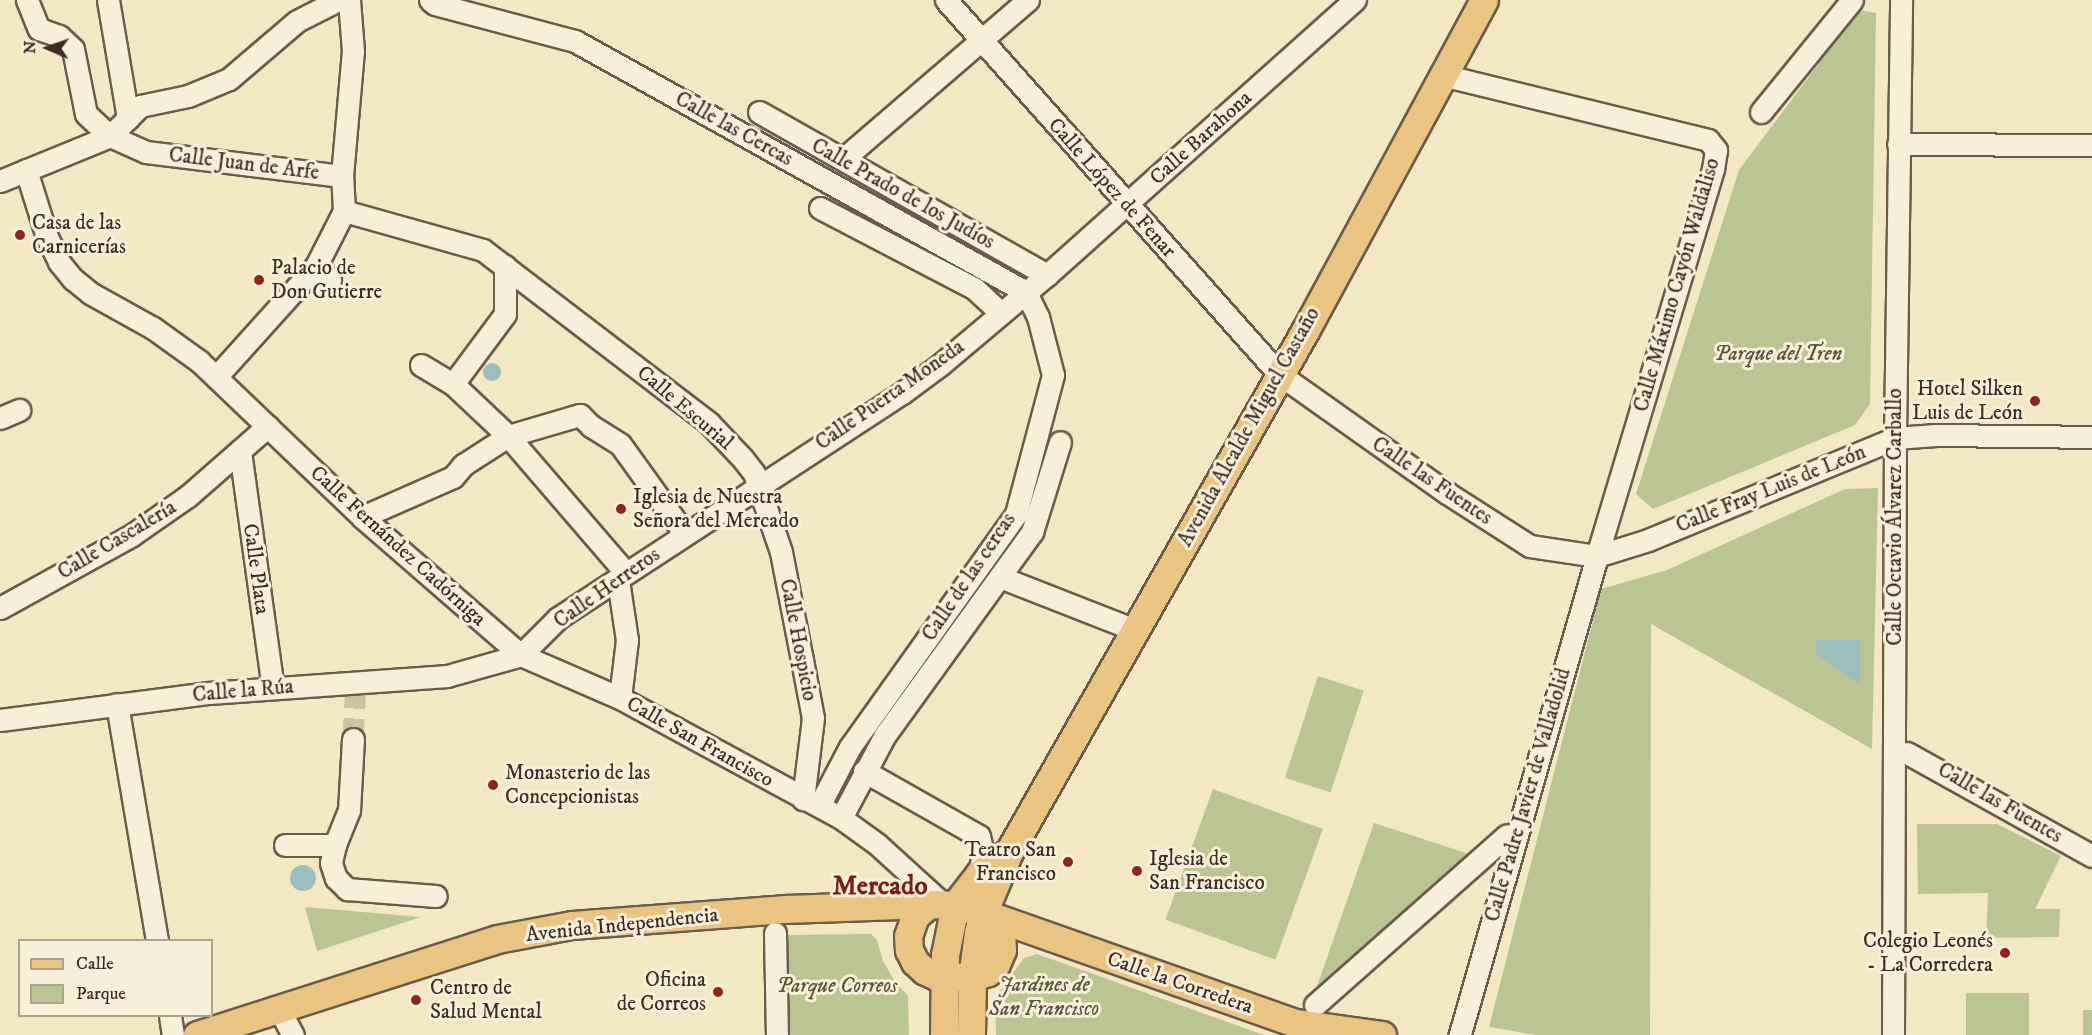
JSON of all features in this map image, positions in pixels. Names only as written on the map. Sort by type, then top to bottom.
[{"type":"main road","name":"Avenida Alcalde Miguel Castaño","points":[[983,913],[1009,852],[1279,374],[1484,0]]},
{"type":"main road","points":[[983,913],[998,926],[1002,950],[993,968],[972,977],[944,976],[925,971],[915,962],[909,950],[910,926],[915,916],[942,905],[1009,852]]},
{"type":"main road","points":[[942,905],[947,943],[944,976],[944,1035]]},
{"type":"main road","name":"Calle la Corredera","points":[[942,905],[983,913],[1295,1023],[1382,1035]]},
{"type":"main road","name":"Avenida Independencia","points":[[197,1035],[497,939],[572,926],[774,922],[942,905]]},
{"type":"main road","points":[[970,1035],[972,977]]},
{"type":"street","name":"Calle Juan de Arfe","points":[[27,0],[39,28],[59,36],[73,49],[86,114],[110,136],[146,152],[342,176]]},
{"type":"street","points":[[108,0],[134,112]]},
{"type":"street","points":[[0,181],[110,136],[134,112],[188,96],[230,79],[297,21],[338,0]]},
{"type":"street","points":[[216,377],[323,273],[344,212],[342,176],[353,51],[349,0]]},
{"type":"street","name":"Calle las Cercas","points":[[430,0],[435,4],[575,41],[1026,292]]},
{"type":"street","name":"Calle López de Fenar","points":[[946,0],[1279,374]]},
{"type":"street","points":[[843,159],[1028,0]]},
{"type":"street","points":[[1761,112],[1852,0]]},
{"type":"street","name":"Calle Octavio Álvarez Carballo","points":[[1893,1035],[1895,438],[1900,0]]},
{"type":"street","name":"Calle Barahona","points":[[1047,275],[1343,4]]},
{"type":"street","name":"Calle Máximo Cayón Waldaliso","points":[[1442,75],[1707,140],[1716,150],[1713,169],[1597,556]]},
{"type":"street","name":"Calle Prado de los Judíos","points":[[759,112],[1047,275]]},
{"type":"street","points":[[1898,144],[2092,146]]},
{"type":"street","name":"Calle Fernández Cadórniga","points":[[26,170],[47,237],[59,262],[73,279],[90,293],[153,328],[199,361],[216,377],[260,438],[362,517],[521,655],[558,672]]},
{"type":"street","points":[[819,208],[974,288],[1001,313]]},
{"type":"street","name":"Calle Escurial","points":[[344,212],[483,250],[710,423],[744,459],[754,473],[757,486]]},
{"type":"street","points":[[453,384],[505,314],[499,261]]},
{"type":"street","name":"Calle Puerta Moneda","points":[[757,486],[902,393],[1047,275]]},
{"type":"street","name":"Calle de las cercas","points":[[811,802],[1016,514],[1053,375],[1038,317],[1026,292]]},
{"type":"street","points":[[421,365],[453,384],[508,436],[621,576],[627,640],[620,698]]},
{"type":"street","name":"Calle las Fuentes","points":[[1279,374],[1438,486],[1530,546],[1597,556]]},
{"type":"street","points":[[362,517],[453,477],[463,465],[508,436],[580,415],[591,426],[620,444],[686,534]]},
{"type":"street","name":"Calle Fray Luis de León","points":[[1597,556],[1648,540],[1895,438],[1936,435],[2092,437]]},
{"type":"street","name":"Calle Cascalería","points":[[0,608],[132,535],[188,496],[260,438]]},
{"type":"street","name":"Calle Plata","points":[[260,438],[273,688]]},
{"type":"street","points":[[841,818],[885,735],[1032,532],[1060,442]]},
{"type":"street","name":"Calle Hospicio","points":[[757,486],[781,552],[813,718],[811,802]]},
{"type":"street","name":"Calle Herreros","points":[[521,655],[558,618],[757,486]]},
{"type":"street","name":"Calle Padre Javier de Valladolid","points":[[1460,1035],[1597,556]]},
{"type":"street","points":[[999,577],[1135,630]]},
{"type":"street","name":"Calle la Rúa","points":[[0,720],[117,704],[273,688],[447,676],[521,655]]},
{"type":"street","name":"Calle San Francisco","points":[[558,672],[620,698],[841,818],[878,844],[942,905]]},
{"type":"street","points":[[117,704],[157,939]]},
{"type":"street","points":[[354,740],[349,810],[335,845],[331,863],[336,879],[347,889],[436,896]]},
{"type":"street","name":"Calle las Fuentes","points":[[1907,753],[2092,856]]},
{"type":"street","points":[[864,771],[979,836],[983,853],[979,874]]},
{"type":"street","points":[[1315,1005],[1507,835]]},
{"type":"street","points":[[285,845],[335,845]]},
{"type":"street","points":[[774,922],[777,1035]]},
{"type":"street","points":[[279,1009],[293,1035]]},
{"type":"street","points":[[170,1017],[173,1035]]},
{"type":"green space","name":"Parque del Tren","points":[[1859,10],[1876,13],[1870,404],[1855,425],[1653,509],[1636,494],[1739,170]]},
{"type":"green space","points":[[1878,488],[1872,749],[1651,624],[1650,1035],[1536,1035],[1489,1027],[1601,589],[1667,570],[1845,489]]},
{"type":"green space","points":[[1318,676],[1364,691],[1331,793],[1285,778]]},
{"type":"green space","points":[[1213,789],[1323,829],[1275,960],[1165,920]]},
{"type":"green space","points":[[1374,823],[1472,855],[1315,992]]},
{"type":"green space","points":[[1917,824],[1997,824],[2061,856],[2035,909],[2060,909],[2059,937],[1986,938],[1988,893],[1918,894]]},
{"type":"green space","points":[[305,907],[421,917],[317,951]]},
{"type":"green space","name":"Parque Correos","points":[[871,934],[877,940],[883,961],[894,980],[908,996],[909,1035],[788,1035],[787,935]]},
{"type":"green space","name":"Jardines de San Francisco","points":[[1037,954],[1264,1035],[996,1035],[995,998],[1024,958]]},
{"type":"green space","points":[[1966,993],[2029,993],[2029,1035],[1966,1035]]},
{"type":"green space","points":[[2083,1010],[2092,1010],[2092,1035],[2083,1035]]},
{"type":"water","points":[[488,363],[496,363],[501,368],[499,379],[488,381],[483,376],[483,368]]},
{"type":"water","points":[[1816,640],[1860,640],[1860,685],[1816,654]]},
{"type":"water","points":[[303,865],[312,869],[316,878],[312,887],[303,891],[294,887],[290,878],[294,869]]},
{"type":"tunnel","points":[[353,739],[356,682]]},
{"type":"place","name":"Casa de las Carnicerías","points":[[20,235]]},
{"type":"place","name":"Palacio de Don Gutierre","points":[[259,280]]},
{"type":"place","name":"Hotel Silken Luis de León","points":[[2035,401]]},
{"type":"place","name":"Iglesia de Nuestra Señora del Mercado","points":[[621,509]]},
{"type":"place","name":"Monasterio de las Concepcionistas","points":[[493,785]]},
{"type":"place","name":"Teatro San Francisco","points":[[1068,862]]},
{"type":"place","name":"Iglesia de San Francisco","points":[[1137,871]]},
{"type":"place","name":"Colegio Leonés - La Corredera","points":[[2005,953]]},
{"type":"place","name":"Oficina de Correos","points":[[718,992]]},
{"type":"place","name":"Centro de Salud Mental","points":[[416,1000]]},
{"type":"district","name":"Mercado","points":[[880,887]]}]
